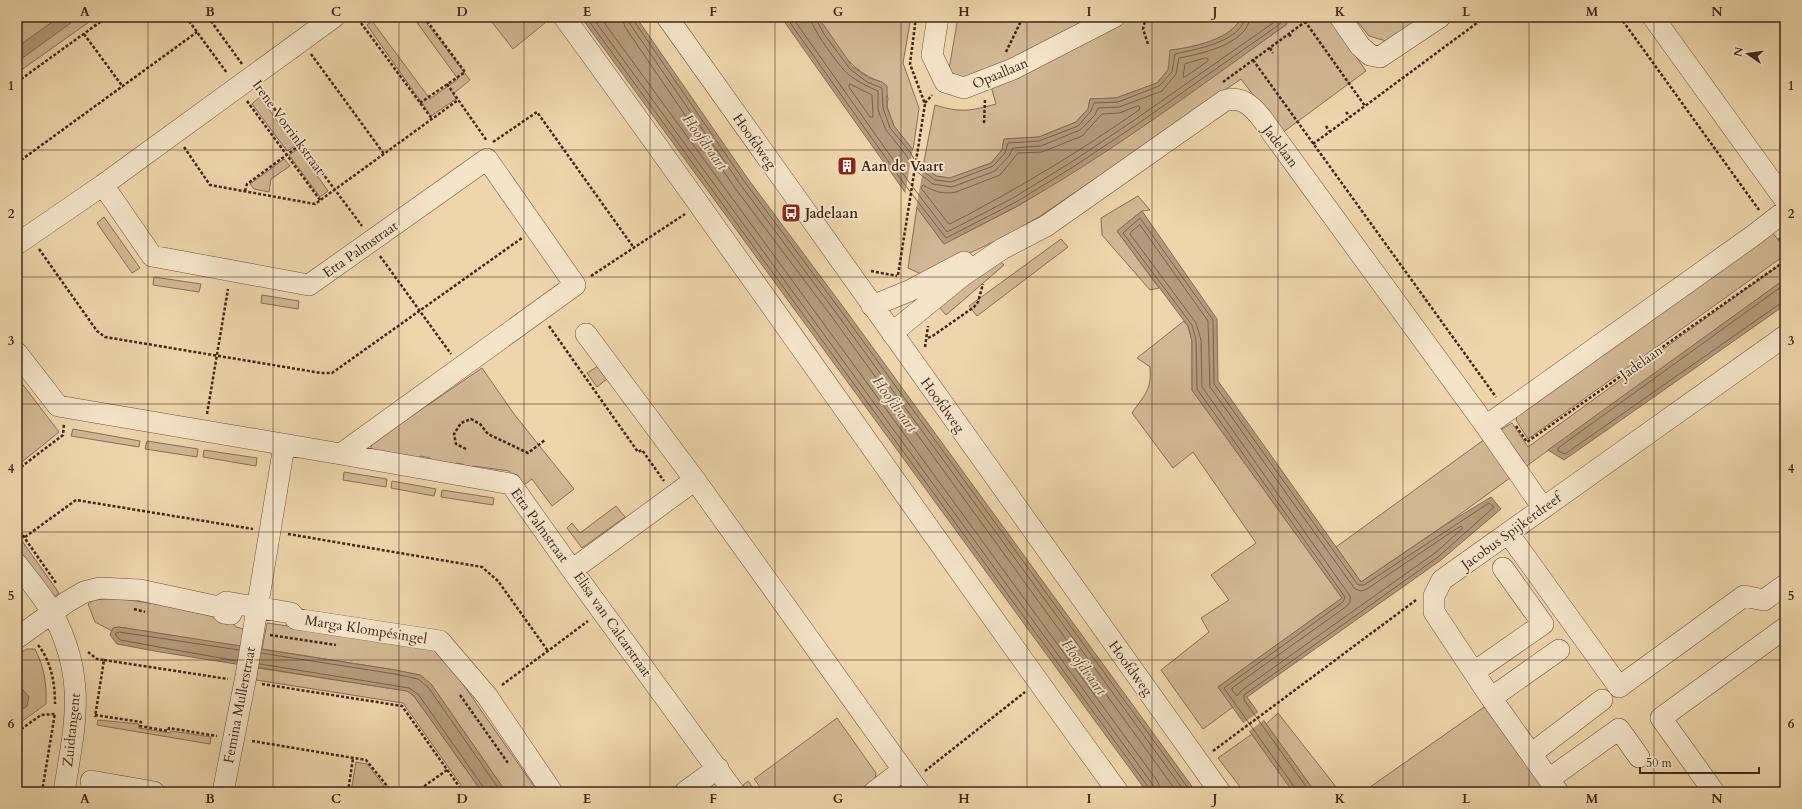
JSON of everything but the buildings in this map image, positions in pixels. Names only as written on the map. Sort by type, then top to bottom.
[{"type":"street","name":"Irene Vorrinkstraat","points":[[244,81],[334,17]]},
{"type":"street","points":[[564,17],[700,203],[1037,682],[1118,792]]},
{"type":"street","name":"Hoofdweg","points":[[667,17],[1220,792]]},
{"type":"street","name":"Opaallaan","points":[[938,17],[932,55],[945,82],[964,88],[1013,70],[1114,17]]},
{"type":"street","points":[[1340,17],[1360,46],[1370,55],[1380,57],[1440,17]]},
{"type":"street","points":[[1653,17],[1785,200]]},
{"type":"street","points":[[23,240],[174,133],[244,81]]},
{"type":"street","name":"Jadelaan","points":[[892,333],[962,276],[996,253],[1046,226],[1224,101],[1231,98],[1245,101],[1278,141],[1486,426],[1543,508]]},
{"type":"street","name":"Etta Palmstraat","points":[[103,184],[152,256],[309,285],[487,159],[575,285]]},
{"type":"street","points":[[1486,426],[1769,224],[1785,211]]},
{"type":"street","name":"Jadelaan","points":[[872,306],[909,291],[986,252],[996,253]]},
{"type":"street","points":[[341,454],[575,285]]},
{"type":"street","points":[[586,334],[695,480],[911,781],[874,792]]},
{"type":"street","name":"Jacobus Spijkerdreef","points":[[1553,786],[1491,698],[1434,612],[1434,596],[1442,580],[1785,336]]},
{"type":"street","name":"Etta Palmstraat","points":[[17,353],[58,406],[511,484],[572,570]]},
{"type":"street","points":[[256,613],[284,446]]},
{"type":"street","name":"Elisa van Calcarstraat","points":[[695,480],[572,570],[718,768],[734,792]]},
{"type":"street","points":[[1508,533],[1619,687],[1744,596],[1764,600],[1785,585]]},
{"type":"street","name":"Zuidtangent","points":[[17,564],[60,608],[71,659],[75,680],[76,706],[74,731],[64,792]]},
{"type":"street","points":[[1474,672],[1543,624],[1503,568]]},
{"type":"street","name":"Marga Klompésingel","points":[[22,634],[84,592],[100,588],[140,590],[219,607],[224,613],[256,613],[290,624],[296,619],[440,640],[487,696],[552,792]]},
{"type":"street","name":"Femina Mullerstraat","points":[[223,792],[232,738],[241,702],[256,613]]},
{"type":"street","points":[[1714,792],[1661,718],[1785,628]]},
{"type":"street","points":[[1491,698],[1559,650]]},
{"type":"street","points":[[1531,754],[1602,700]]},
{"type":"street","points":[[1553,786],[1619,729],[1639,757]]},
{"type":"street","points":[[685,792],[718,768]]},
{"type":"street","points":[[91,782],[154,792]]},
{"type":"path","points":[[17,82],[107,17]]},
{"type":"path","points":[[186,17],[197,32],[244,81]]},
{"type":"path","points":[[208,17],[286,155],[320,200]]},
{"type":"path","points":[[420,103],[465,72],[424,17]]},
{"type":"path","points":[[898,276],[925,104],[910,64],[916,17]]},
{"type":"path","points":[[984,123],[985,80],[1023,17]]},
{"type":"path","points":[[1146,17],[1143,29],[1148,44]]},
{"type":"path","points":[[1620,17],[1785,246]]},
{"type":"path","points":[[1273,53],[1270,48],[1305,22]]},
{"type":"path","points":[[362,23],[432,119]]},
{"type":"path","points":[[17,163],[197,32]]},
{"type":"path","points":[[84,34],[123,87]]},
{"type":"path","points":[[1289,34],[1292,38]]},
{"type":"path","points":[[301,41],[384,154]]},
{"type":"path","name":"Jadelaan","points":[[1270,48],[1253,60],[1527,442],[1785,261]]},
{"type":"path","name":"Irene Vorrinkstraat","points":[[244,81],[300,145],[335,190],[365,230],[370,242],[460,368]]},
{"type":"path","points":[[447,84],[488,142],[488,146],[537,112],[634,248]]},
{"type":"path","points":[[174,133],[210,186],[315,204],[458,100]]},
{"type":"path","points":[[1313,144],[1365,106]]},
{"type":"path","points":[[1346,112],[1350,117]]},
{"type":"path","points":[[1326,126],[1329,132]]},
{"type":"path","points":[[245,192],[247,184],[300,145]]},
{"type":"path","points":[[575,285],[634,248],[700,203]]},
{"type":"path","points":[[23,240],[97,331],[105,337],[321,373],[332,373],[535,228]]},
{"type":"path","points":[[927,338],[934,335],[978,302],[996,253]]},
{"type":"path","points":[[204,432],[231,270]]},
{"type":"path","points":[[538,311],[638,452],[642,450],[674,495]]},
{"type":"path","points":[[17,470],[63,435],[66,408]]},
{"type":"path","points":[[466,449],[456,444],[454,434],[461,423],[471,419],[480,424],[488,434],[528,453],[545,440]]},
{"type":"path","points":[[25,537],[76,500],[482,567],[498,581],[548,651]]},
{"type":"path","points":[[17,527],[54,579],[60,608]]},
{"type":"path","points":[[17,593],[20,596],[17,609]]},
{"type":"path","points":[[1212,751],[1417,599]]},
{"type":"path","points":[[127,608],[150,613]]},
{"type":"path","points":[[487,696],[602,611]]},
{"type":"path","points":[[22,634],[45,653],[53,678],[55,714],[42,792]]},
{"type":"path","points":[[283,638],[338,646]]},
{"type":"path","points":[[104,660],[245,678],[402,706],[463,792]]},
{"type":"path","points":[[911,781],[1037,682]]},
{"type":"path","points":[[456,689],[510,766]]},
{"type":"path","points":[[17,732],[41,715],[55,714]]},
{"type":"path","points":[[95,716],[141,722],[140,726],[168,731],[169,728],[353,758],[369,762],[392,792]]},
{"type":"path","points":[[348,792],[353,758]]},
{"type":"path","points":[[416,792],[447,770]]},
{"type":"shaded area","points":[[28,17],[96,17],[17,73],[17,25]]},
{"type":"shaded area","points":[[413,17],[422,17],[470,80],[453,94],[456,99],[431,116],[367,25],[372,21],[430,99],[458,79]]},
{"type":"shaded area","points":[[488,17],[550,17],[551,18],[513,49]]},
{"type":"shaded area","points":[[818,17],[911,17],[903,63],[919,108],[913,150],[894,126],[887,107],[888,98],[882,82],[871,78],[853,65],[838,47]]},
{"type":"shaded area","points":[[958,17],[1099,17],[969,82],[948,75]]},
{"type":"shaded area","points":[[1129,17],[1241,17],[1237,25],[1221,37],[1189,47],[1171,50],[1168,70],[1157,83],[1116,98],[1090,99],[1088,109],[1076,122],[1039,137],[1004,139],[1002,150],[991,163],[950,178],[936,176],[923,166],[935,105],[952,109],[966,110],[996,104],[991,86],[1110,29]]},
{"type":"shaded area","points":[[1282,17],[1329,17],[1366,71],[1282,133],[1241,79],[1042,215],[1006,236],[936,269],[921,274],[908,268],[917,207],[944,244],[1018,206],[1139,129],[1287,24]]},
{"type":"shaded area","points":[[1354,17],[1423,17],[1386,41],[1369,36]]},
{"type":"shaded area","points":[[260,97],[295,146],[287,151],[252,104]]},
{"type":"shaded area","points":[[298,149],[328,191],[320,197],[289,155]]},
{"type":"shaded area","points":[[284,159],[290,166],[271,179],[269,192],[254,189],[250,184]]},
{"type":"shaded area","points":[[1138,196],[1150,210],[1142,211],[1117,231],[1159,288],[1150,290],[1102,235],[1101,218]]},
{"type":"shaded area","points":[[104,217],[140,268],[132,273],[97,223]]},
{"type":"shaded area","points":[[1773,233],[1785,250],[1785,255],[1528,439],[1516,420],[1518,414]]},
{"type":"shaded area","points":[[1061,239],[1068,247],[977,316],[969,306]]},
{"type":"shaded area","points":[[998,260],[1004,265],[946,315],[939,307]]},
{"type":"shaded area","points":[[1785,261],[1785,279],[1445,525],[1361,582],[1336,547],[1485,439],[1512,423],[1528,447]]},
{"type":"shaded area","points":[[154,277],[201,284],[199,292],[153,285]]},
{"type":"shaded area","points":[[262,295],[299,301],[298,309],[261,303]]},
{"type":"shaded area","points":[[1184,321],[1188,326],[1192,341],[1192,390],[1342,598],[1218,687],[1233,707],[1203,729],[1161,670],[1209,632],[1201,618],[1229,600],[1211,575],[1256,543],[1193,452],[1173,468],[1132,413],[1146,392],[1150,382],[1150,367],[1137,358]]},
{"type":"shaded area","points":[[598,366],[607,379],[597,387],[587,373]]},
{"type":"shaded area","points":[[482,368],[514,414],[574,489],[552,506],[532,479],[524,485],[509,471],[473,466],[468,469],[459,463],[446,465],[435,464],[430,458],[421,456],[415,460],[370,452],[372,443]]},
{"type":"shaded area","points":[[17,377],[59,432],[17,466]]},
{"type":"shaded area","points":[[73,429],[140,441],[139,447],[71,436]]},
{"type":"shaded area","points":[[147,441],[198,449],[197,457],[145,449]]},
{"type":"shaded area","points":[[204,450],[257,458],[256,466],[203,457]]},
{"type":"shaded area","points":[[344,472],[387,479],[386,487],[343,480]]},
{"type":"shaded area","points":[[392,481],[436,489],[434,496],[391,488]]},
{"type":"shaded area","points":[[442,490],[494,498],[493,505],[441,497]]},
{"type":"shaded area","points":[[616,506],[625,517],[582,548],[567,528],[572,523],[580,533]]},
{"type":"shaded area","points":[[17,534],[59,593],[54,597],[17,547]]},
{"type":"shaded area","points":[[116,598],[169,606],[232,621],[236,627],[248,630],[243,647],[119,627],[113,628],[112,631],[95,622],[88,604],[94,600]]},
{"type":"shaded area","points":[[267,623],[433,647],[451,667],[538,792],[506,792],[431,684],[420,675],[262,649]]},
{"type":"shaded area","points":[[27,649],[35,649],[41,662],[46,690],[46,704],[17,725],[17,713],[27,706],[19,685],[17,687],[17,652],[20,653]]},
{"type":"shaded area","points":[[258,668],[407,691],[414,696],[482,792],[466,792],[403,703],[256,680]]},
{"type":"shaded area","points":[[1487,705],[1549,792],[1363,792]]},
{"type":"shaded area","points":[[1278,713],[1340,792],[1315,792],[1266,724]]},
{"type":"shaded area","points":[[837,718],[876,773],[875,779],[857,792],[764,792],[754,779]]},
{"type":"shaded area","points":[[98,720],[139,724],[139,728],[170,733],[171,731],[211,737],[210,744],[97,725]]},
{"type":"shaded area","points":[[1252,734],[1293,792],[1244,792],[1218,758]]},
{"type":"shaded area","points":[[356,762],[367,764],[384,786],[377,792],[351,792]]},
{"type":"shaded area","points":[[748,781],[756,792],[748,792],[743,785]]},
{"type":"water","points":[[59,17],[79,17],[17,62],[17,47]]},
{"type":"water","name":"Hoofdvaart","points":[[581,17],[636,17],[748,179],[844,308],[1196,792],[1147,792]]},
{"type":"water","points":[[781,17],[818,17],[852,66],[869,78],[882,82],[887,86],[887,107],[894,126],[913,150],[923,166],[936,176],[950,178],[991,163],[1002,150],[1004,139],[1039,137],[1076,122],[1088,109],[1090,99],[1116,98],[1157,83],[1168,70],[1170,50],[1189,47],[1221,37],[1237,25],[1241,17],[1282,17],[1287,24],[1154,119],[1052,186],[944,244],[902,188]]},
{"type":"water","points":[[1142,211],[1217,319],[1218,381],[1361,582],[1445,525],[1491,497],[1501,509],[1441,560],[1247,697],[1315,792],[1293,792],[1218,687],[1342,598],[1192,390],[1192,341],[1188,326],[1117,231]]},
{"type":"water","points":[[1785,279],[1785,305],[1564,460],[1548,450]]},
{"type":"water","points":[[119,627],[420,675],[431,684],[506,792],[482,792],[414,696],[407,691],[117,644],[110,635],[113,628]]},
{"type":"water","points":[[19,685],[29,697],[27,706],[17,713],[17,687]]},
{"type":"pier","points":[[913,148],[924,164],[916,209],[905,195]]},
{"type":"pier","points":[[1259,712],[1265,719],[1248,732],[1242,724]]},
{"type":"place","name":"Aan de Vaart","points":[[847,166]]},
{"type":"place","name":"Jadelaan","points":[[791,213]]}]
